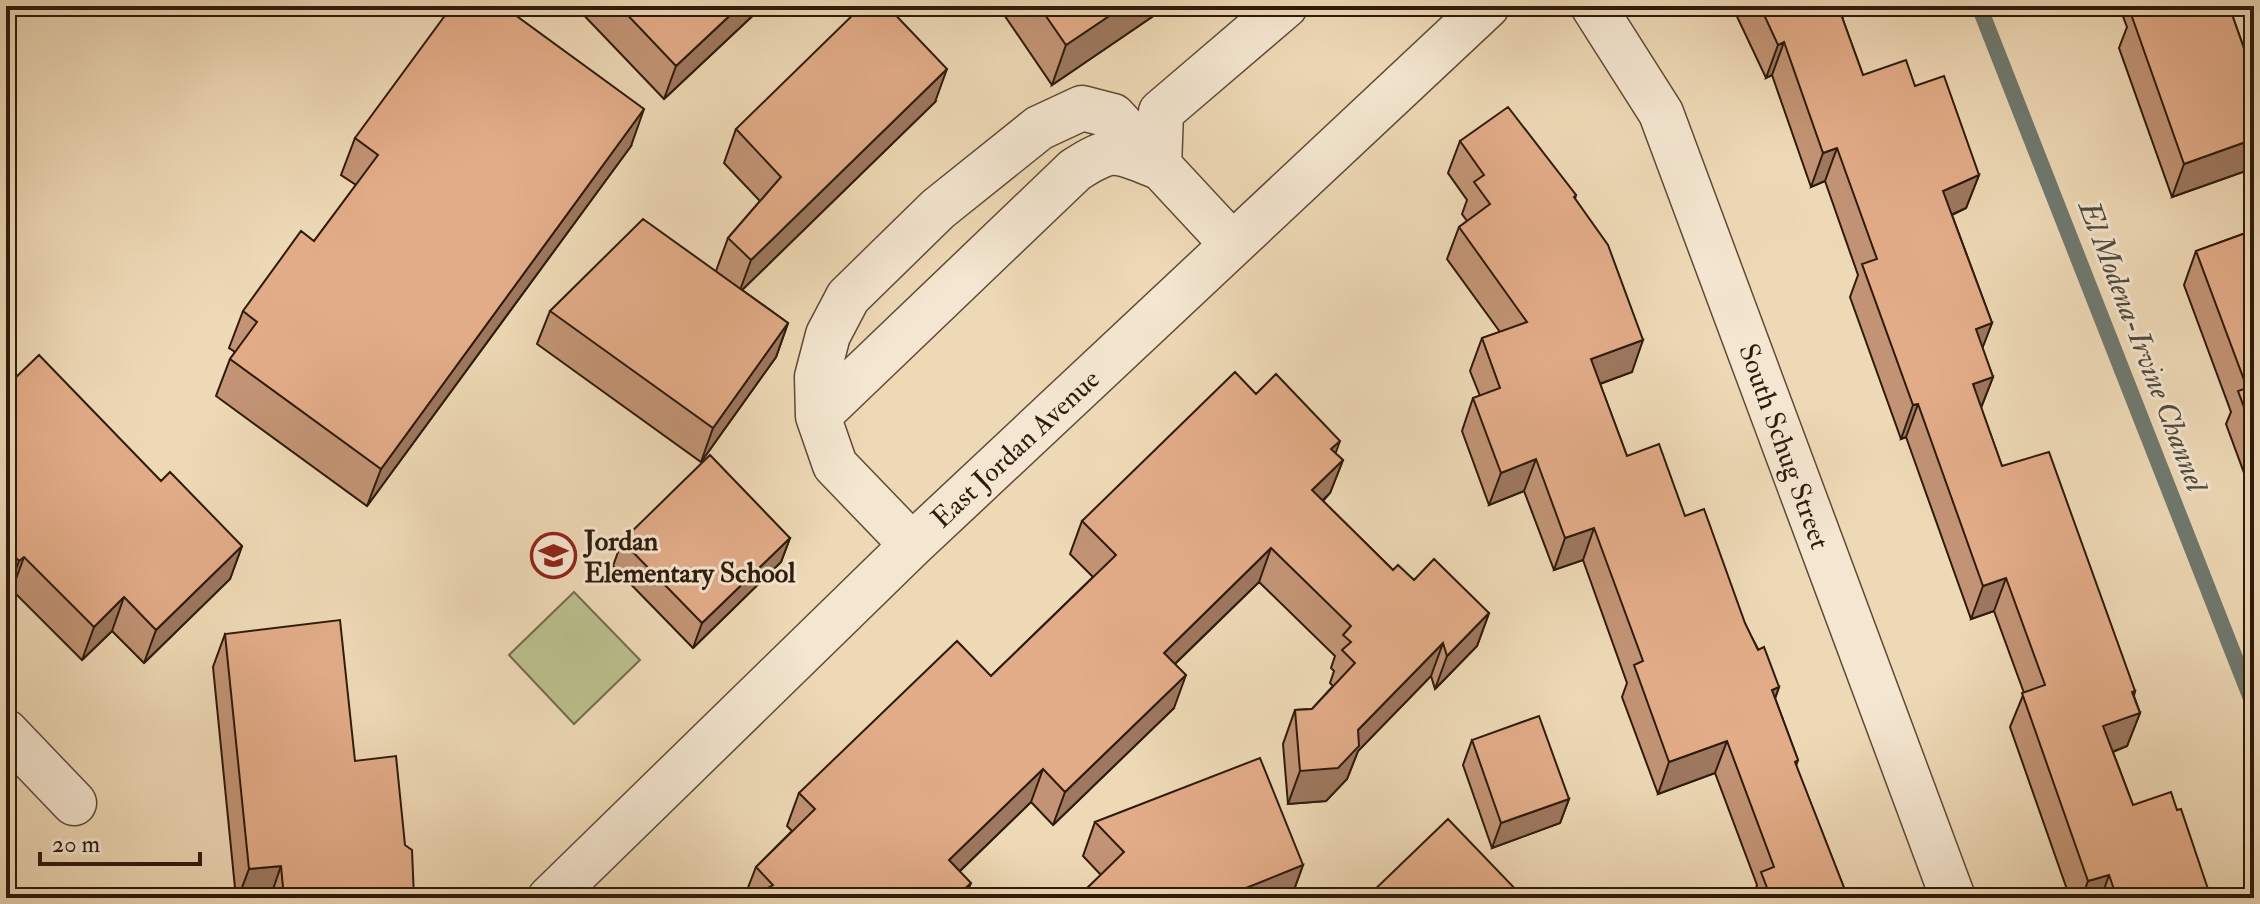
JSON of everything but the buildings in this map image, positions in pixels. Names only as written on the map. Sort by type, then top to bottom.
[{"type":"street","points":[[1159,167],[1161,112],[1285,6]]},
{"type":"street","name":"East Jordan Avenue","points":[[550,898],[912,545],[1487,6]]},
{"type":"street","name":"South Schug Street","points":[[1593,6],[1661,113],[1953,898]]},
{"type":"street","points":[[912,545],[835,465],[818,416],[817,377],[828,335],[848,297],[938,209],[1039,128],[1082,108],[1113,116],[1232,244]]},
{"type":"street","points":[[818,416],[1075,170],[1098,156],[1115,151],[1159,167]]},
{"type":"street","points":[[6,732],[74,803]]},
{"type":"green space","points":[[574,592],[640,660],[574,724],[509,655]]},
{"type":"waterway","name":"El Modena-Irvine Channel","points":[[1979,6],[2254,706]]},
{"type":"place","name":"Jordan Elementary School","points":[[553,556]]}]
